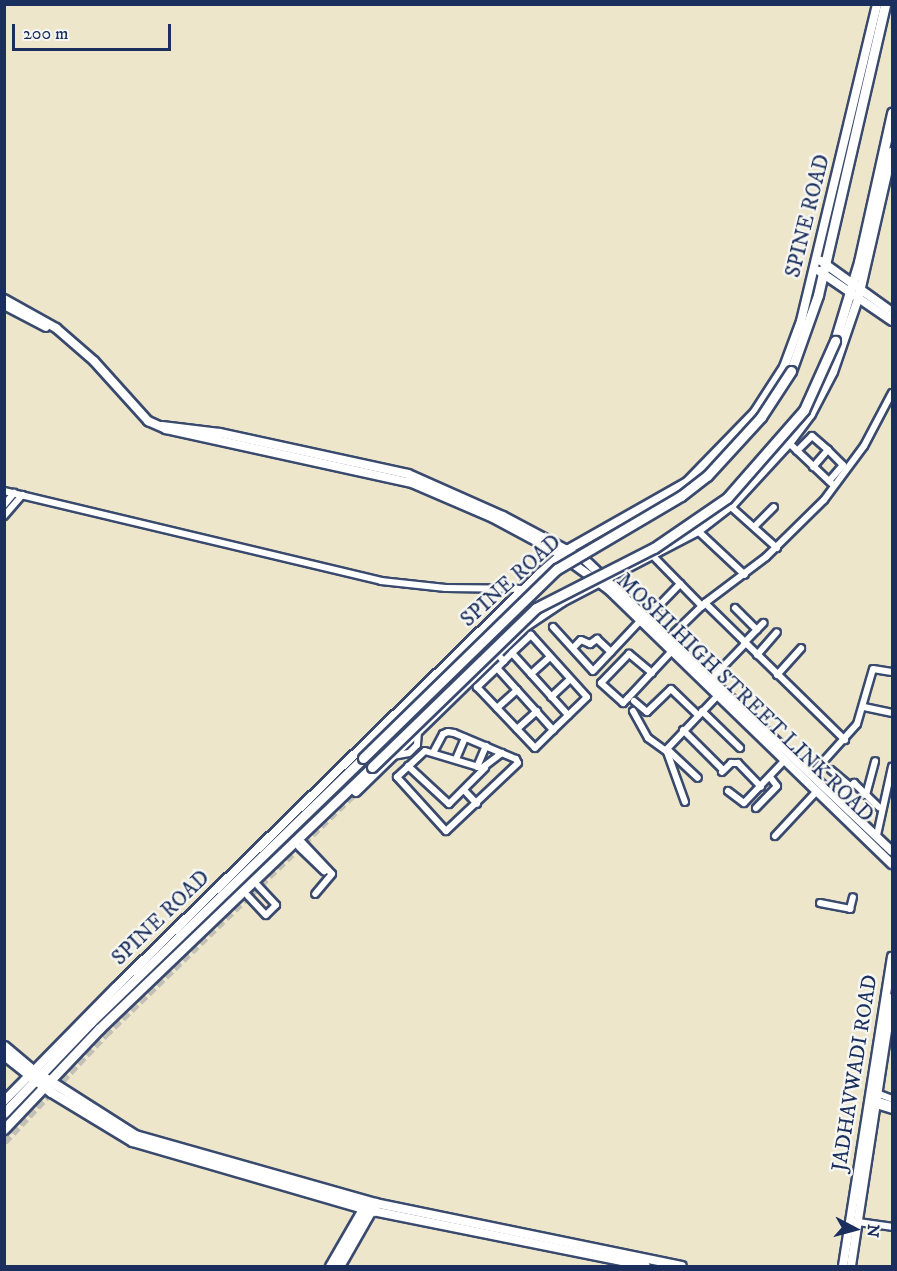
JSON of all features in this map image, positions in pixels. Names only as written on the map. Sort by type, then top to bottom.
[{"type":"main road","name":"SPINE ROAD","points":[[820,266],[885,4]]},
{"type":"main road","name":"SPINE ROAD","points":[[856,289],[892,113]]},
{"type":"main road","points":[[340,775],[363,758],[557,569],[648,516],[707,476],[761,417],[791,371],[820,266]]},
{"type":"main road","points":[[353,789],[372,767],[536,608],[664,542],[727,498],[795,423],[818,385],[856,289]]},
{"type":"main road","name":"SPINE ROAD","points":[[4,1113],[35,1075],[340,775]]},
{"type":"main road","name":"SPINE ROAD","points":[[4,1129],[47,1084],[353,789]]},
{"type":"main road","points":[[4,1046],[35,1075]]},
{"type":"main road","points":[[4,1055],[47,1084],[135,1135],[370,1206]]},
{"type":"main road","points":[[330,1266],[370,1206]]},
{"type":"main road","points":[[339,1266],[370,1206]]},
{"type":"street","name":"SPINE ROAD","points":[[820,266],[877,4]]},
{"type":"street","name":"SPINE ROAD","points":[[353,789],[393,756],[497,654],[550,608],[654,557],[698,531],[730,506],[789,443],[825,389],[856,289],[892,152]]},
{"type":"street","points":[[820,266],[892,312]]},
{"type":"street","points":[[856,289],[892,321]]},
{"type":"street","name":"SPINE ROAD","points":[[340,775],[525,589],[564,553],[644,509],[707,464],[772,389],[789,356],[813,294]]},
{"type":"street","points":[[4,299],[58,332],[94,361],[142,417],[162,426],[167,423],[302,454],[412,483],[493,518],[564,553]]},
{"type":"street","points":[[4,305],[58,332]]},
{"type":"street","points":[[670,637],[703,604],[745,575],[777,548],[864,446],[892,393]]},
{"type":"street","points":[[797,451],[812,436],[828,450],[843,465],[832,484]]},
{"type":"street","points":[[789,443],[832,484]]},
{"type":"street","points":[[813,467],[828,450]]},
{"type":"street","points":[[4,490],[381,581],[446,588],[525,589]]},
{"type":"street","points":[[4,505],[14,493]]},
{"type":"street","points":[[4,516],[22,495]]},
{"type":"street","points":[[730,506],[777,548]]},
{"type":"street","points":[[754,528],[774,507]]},
{"type":"street","points":[[698,531],[745,575]]},
{"type":"street","name":"MOSHI HIGH STREET LINK ROAD","points":[[564,553],[608,580],[649,616],[712,678],[721,692],[785,760],[892,864]]},
{"type":"street","name":"MOSHI HIGH STREET LINK ROAD","points":[[564,553],[812,774],[892,851]]},
{"type":"street","points":[[654,557],[845,740]]},
{"type":"street","points":[[649,616],[680,584]]},
{"type":"street","points":[[735,608],[757,630]]},
{"type":"street","points":[[553,627],[593,671],[641,621]]},
{"type":"street","points":[[712,678],[763,624]]},
{"type":"street","points":[[757,655],[777,632]]},
{"type":"street","points":[[531,635],[550,657],[587,697],[535,748],[477,687],[531,635]]},
{"type":"street","points":[[573,648],[581,640],[590,644],[597,639],[611,652]]},
{"type":"street","points":[[777,675],[801,648]]},
{"type":"street","points":[[652,673],[629,654],[601,683],[623,703],[652,673],[672,651]]},
{"type":"street","points":[[512,653],[568,715]]},
{"type":"street","points":[[497,654],[504,661]]},
{"type":"street","points":[[531,674],[550,657]]},
{"type":"street","points":[[497,668],[553,730]]},
{"type":"street","points":[[812,774],[845,740],[864,707],[873,669],[892,672]]},
{"type":"street","points":[[551,697],[570,679]]},
{"type":"street","points":[[634,701],[647,712],[671,689],[740,748]]},
{"type":"street","points":[[497,708],[517,690]]},
{"type":"street","points":[[666,749],[721,692]]},
{"type":"street","points":[[864,707],[892,713]]},
{"type":"street","points":[[517,729],[537,711]]},
{"type":"street","points":[[633,711],[648,738],[666,749],[698,778]]},
{"type":"street","points":[[683,730],[722,770],[731,763],[738,763],[761,787]]},
{"type":"street","points":[[412,750],[418,731]]},
{"type":"street","points":[[434,751],[446,732],[486,746],[518,763],[446,831],[396,780],[425,751],[434,751],[485,768]]},
{"type":"street","points":[[456,759],[465,738]]},
{"type":"street","points":[[477,766],[486,746]]},
{"type":"street","points":[[666,749],[685,802]]},
{"type":"street","points":[[393,756],[412,750]]},
{"type":"street","points":[[412,750],[418,756]]},
{"type":"street","points":[[408,766],[445,803],[452,803],[502,753]]},
{"type":"street","points":[[728,791],[742,804],[785,760]]},
{"type":"street","points":[[866,795],[875,761]]},
{"type":"street","points":[[877,835],[892,767]]},
{"type":"street","points":[[831,770],[849,785]]},
{"type":"street","points":[[756,808],[777,786],[770,777]]},
{"type":"street","points":[[775,836],[815,789],[819,781]]},
{"type":"street","points":[[837,798],[849,785],[854,783],[879,807]]},
{"type":"street","points":[[464,790],[477,804]]},
{"type":"street","points":[[315,894],[332,874],[301,845],[326,873]]},
{"type":"street","points":[[248,896],[266,915],[276,905],[258,886]]},
{"type":"street","points":[[820,903],[850,909],[853,897]]},
{"type":"street","name":"JADHAVWADI ROAD","points":[[851,1266],[892,957]]},
{"type":"street","name":"JADHAVWADI ROAD","points":[[843,1266],[874,1097],[890,1031],[892,998]]},
{"type":"street","name":"SPINE ROAD","points":[[4,1101],[35,1075]]},
{"type":"street","points":[[874,1097],[892,1099]]},
{"type":"street","points":[[874,1097],[892,1107]]},
{"type":"street","points":[[370,1206],[645,1266]]},
{"type":"street","points":[[370,1206],[682,1266]]},
{"type":"street","points":[[858,1222],[892,1227]]},
{"type":"tunnel","points":[[4,1142],[105,1035],[356,792]]}]
